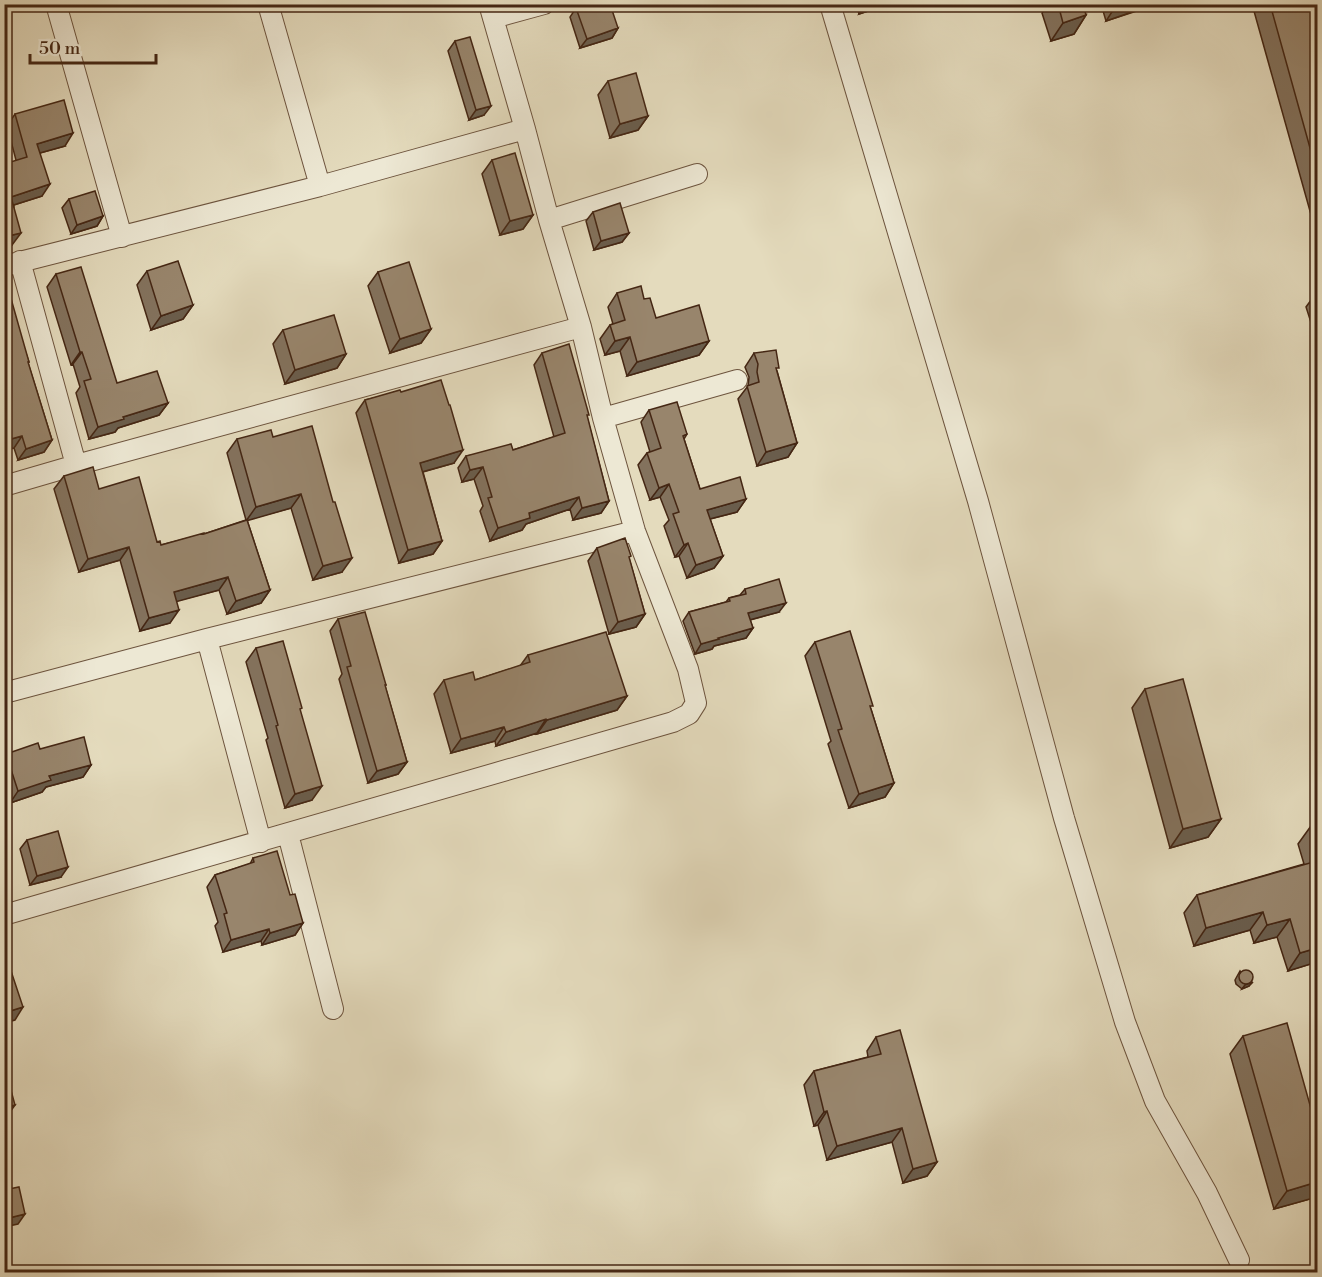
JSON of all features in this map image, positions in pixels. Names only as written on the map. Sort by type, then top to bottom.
[{"type":"street","points":[[56,4],[122,237]]},
{"type":"street","points":[[268,4],[320,186]]},
{"type":"street","points":[[5,912],[261,842],[673,722],[689,714],[696,703],[688,669],[635,531],[603,418],[581,327],[491,11],[544,4]]},
{"type":"street","points":[[830,4],[978,501],[1064,818],[1125,1022],[1155,1101],[1207,1193],[1239,1260]]},
{"type":"street","points":[[76,465],[12,263],[320,186],[525,129]]},
{"type":"street","points":[[549,220],[697,174]]},
{"type":"street","points":[[4,486],[581,327]]},
{"type":"street","points":[[603,418],[737,380]]},
{"type":"street","points":[[4,693],[207,639],[635,531]]},
{"type":"street","points":[[207,639],[261,842]]},
{"type":"street","points":[[288,834],[333,1009]]},
{"type":"building","points":[[586,4],[610,4],[618,28],[587,39],[576,8]]},
{"type":"building","points":[[1058,4],[1083,4],[1086,15],[1063,23]]},
{"type":"building","points":[[1270,4],[1317,4],[1317,173]]},
{"type":"building","points":[[470,37],[491,106],[476,110],[455,41]]},
{"type":"building","points":[[636,73],[648,116],[620,124],[608,81]]},
{"type":"building","points":[[64,100],[73,133],[37,144],[50,184],[11,197],[21,233],[4,237],[4,164],[27,157],[15,114]]},
{"type":"building","points":[[515,153],[533,215],[510,221],[492,160]]},
{"type":"building","points":[[95,191],[103,216],[77,225],[69,199]]},
{"type":"building","points":[[620,203],[629,233],[601,241],[593,212]]},
{"type":"building","points":[[178,261],[193,305],[161,316],[147,271]]},
{"type":"building","points":[[409,262],[431,329],[400,339],[378,272]]},
{"type":"building","points":[[81,267],[117,383],[157,371],[168,403],[98,427],[84,381],[91,379],[82,352],[80,352],[56,274]]},
{"type":"building","points":[[641,286],[644,299],[650,298],[656,318],[699,305],[709,341],[637,362],[630,337],[615,341],[610,325],[625,320],[617,293]]},
{"type":"building","points":[[8,288],[52,440],[26,449],[22,436],[4,441],[4,289]]},
{"type":"building","points":[[334,315],[346,354],[295,370],[283,330]]},
{"type":"building","points":[[569,344],[589,415],[587,415],[609,501],[582,508],[579,497],[529,513],[530,518],[498,528],[488,498],[492,497],[483,467],[470,470],[466,456],[511,444],[513,450],[565,433],[542,353]]},
{"type":"building","points":[[776,350],[779,368],[776,368],[797,443],[766,452],[747,386],[759,382],[758,364],[754,353]]},
{"type":"building","points":[[441,380],[463,450],[420,463],[442,541],[408,550],[365,400]]},
{"type":"building","points":[[677,402],[687,434],[683,436],[700,489],[740,477],[746,499],[707,510],[723,556],[696,565],[688,543],[684,545],[673,514],[679,512],[669,484],[659,488],[647,453],[661,448],[649,410]]},
{"type":"building","points":[[312,426],[333,502],[335,502],[352,558],[323,566],[301,494],[256,507],[237,439],[271,430],[273,437]]},
{"type":"building","points":[[93,467],[99,489],[139,477],[157,542],[160,541],[161,545],[247,520],[270,590],[236,601],[228,577],[174,592],[179,610],[149,618],[129,547],[88,559],[64,476]]},
{"type":"building","points":[[4,517],[9,532],[4,534]]},
{"type":"building","points":[[625,538],[645,614],[618,622],[597,548]]},
{"type":"building","points":[[779,579],[786,603],[748,613],[753,628],[701,644],[689,612],[730,601],[729,598],[746,594],[745,589]]},
{"type":"building","points":[[365,612],[407,762],[377,771],[347,667],[351,666],[338,619]]},
{"type":"building","points":[[850,631],[894,783],[859,794],[838,730],[842,729],[815,642]]},
{"type":"building","points":[[606,632],[627,696],[506,732],[504,727],[461,739],[444,680],[473,672],[475,680],[530,662],[528,655]]},
{"type":"building","points":[[283,641],[322,786],[295,794],[256,648]]},
{"type":"building","points":[[1183,679],[1221,819],[1183,829],[1145,689]]},
{"type":"building","points":[[84,737],[91,765],[49,776],[51,780],[18,791],[6,754],[38,743],[40,749]]},
{"type":"building","points":[[1317,824],[1317,851],[1311,826]]},
{"type":"building","points":[[58,831],[68,867],[37,876],[27,840]]},
{"type":"building","points":[[277,851],[290,895],[295,894],[303,923],[270,933],[269,929],[231,940],[224,914],[227,913],[215,875],[254,862],[253,858]]},
{"type":"building","points":[[1317,861],[1317,948],[1300,953],[1290,919],[1267,925],[1263,912],[1206,928],[1197,895]]},
{"type":"building","points":[[4,969],[6,973],[11,971],[23,1007],[4,1013]]},
{"type":"building","points":[[1243,970],[1249,970],[1253,977],[1249,984],[1243,984],[1239,980],[1239,974]]},
{"type":"building","points":[[1287,1023],[1317,1130],[1317,1182],[1287,1191],[1243,1036]]},
{"type":"building","points":[[900,1030],[937,1162],[913,1169],[902,1128],[837,1146],[827,1111],[824,1112],[814,1071],[881,1054],[876,1037]]},
{"type":"building","points":[[7,1076],[15,1105],[4,1108],[4,1077]]},
{"type":"building","points":[[19,1187],[25,1214],[5,1219],[4,1190]]}]
